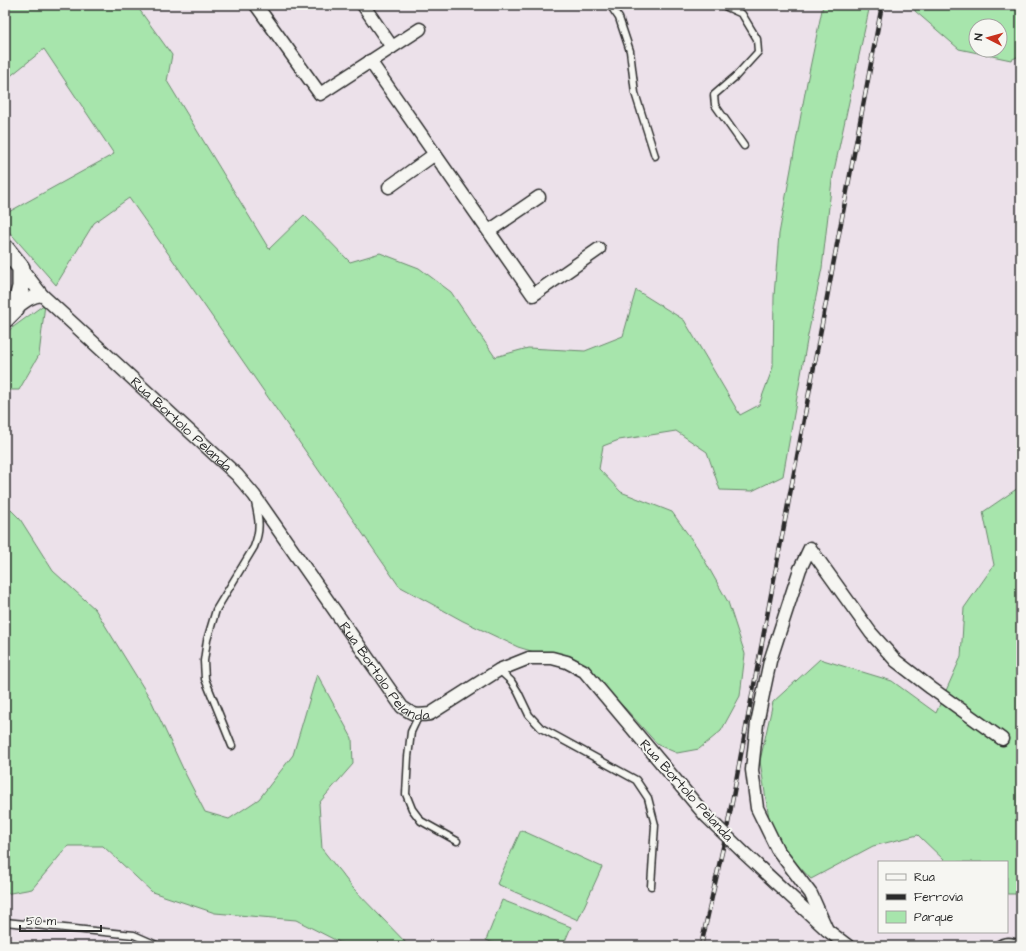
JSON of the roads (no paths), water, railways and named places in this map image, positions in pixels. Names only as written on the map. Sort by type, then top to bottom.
[{"type":"street","points":[[256,5],[320,94],[420,29]]},
{"type":"street","points":[[363,5],[392,47]]},
{"type":"street","points":[[370,61],[533,295],[599,250]]},
{"type":"street","points":[[389,187],[435,154]]},
{"type":"street","points":[[489,231],[539,197]]},
{"type":"street","name":"Rua Bortolo Pelanda","points":[[5,248],[42,294],[237,475],[254,495],[402,707],[411,713],[418,715],[430,714],[499,670],[529,658],[552,658],[566,662],[584,671],[705,815],[827,930],[848,946]]},
{"type":"street","points":[[10,314],[21,287],[21,268]]},
{"type":"street","points":[[10,314],[26,300],[42,294]]},
{"type":"street","points":[[827,930],[812,894],[777,848],[757,808],[752,770],[757,723],[770,661],[800,569],[810,548],[871,633],[896,661],[1002,739]]},
{"type":"lane","points":[[610,5],[619,18],[630,50],[635,93],[655,156]]},
{"type":"lane","points":[[722,5],[742,14],[757,40],[758,52],[736,76],[714,95],[715,105],[744,146]]},
{"type":"lane","points":[[232,746],[205,679],[204,661],[207,640],[216,610],[254,547],[258,536],[259,526],[254,495]]},
{"type":"lane","points":[[499,670],[511,681],[529,715],[541,728],[636,780],[648,798],[655,825],[651,886]]},
{"type":"lane","points":[[418,715],[411,732],[406,794],[412,809],[421,821],[457,841]]},
{"type":"lane","points":[[5,922],[134,935],[159,946]]},
{"type":"lane","points":[[996,946],[1001,942],[1008,941],[1016,942],[1021,945]]},
{"type":"railway","points":[[701,946],[726,834],[882,5]]}]
